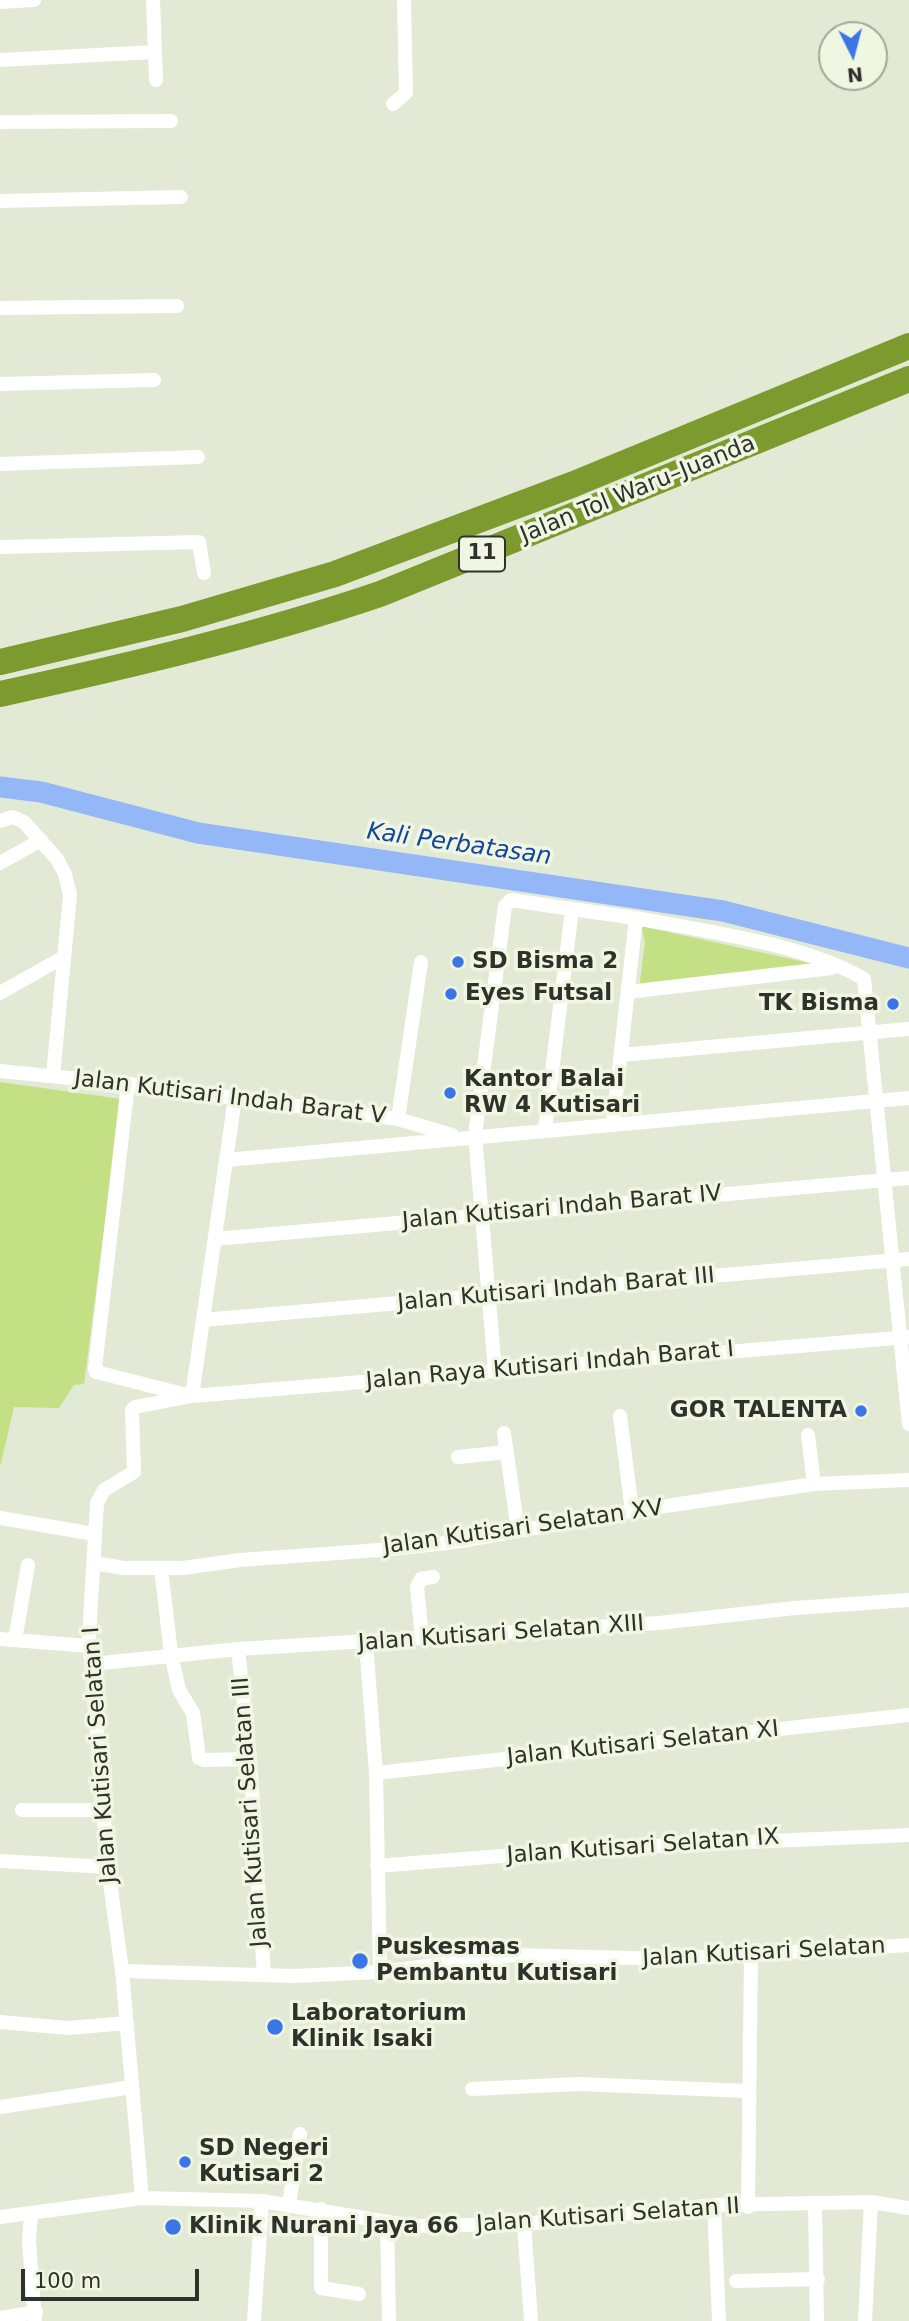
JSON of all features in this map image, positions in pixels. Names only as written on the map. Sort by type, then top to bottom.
[{"type":"highway","name":"Jalan Tol Waru–Juanda","points":[[0,662],[182,619],[335,573],[446,534],[909,346]]},
{"type":"highway","name":"Jalan Tol Waru–Juanda","points":[[0,694],[187,650],[311,617],[380,594],[909,379]]},
{"type":"street","points":[[0,2],[34,0]]},
{"type":"street","points":[[153,0],[156,80]]},
{"type":"street","points":[[393,104],[406,93],[404,0]]},
{"type":"street","points":[[0,60],[155,52]]},
{"type":"street","points":[[0,122],[172,121]]},
{"type":"street","points":[[0,201],[181,197]]},
{"type":"street","points":[[0,308],[177,306]]},
{"type":"street","points":[[0,384],[154,380]]},
{"type":"street","points":[[0,464],[198,457]]},
{"type":"street","points":[[0,547],[199,541],[204,573]]},
{"type":"street","points":[[0,821],[10,817],[19,818],[57,859],[67,881],[71,909],[62,958],[53,1076]]},
{"type":"street","points":[[0,863],[41,840]]},
{"type":"street","points":[[495,1371],[475,1135],[505,906],[513,900],[636,918],[725,935],[797,953],[864,979],[872,1032],[893,1261],[904,1337],[908,1415]]},
{"type":"street","points":[[545,1129],[572,909]]},
{"type":"street","points":[[613,1123],[636,918]]},
{"type":"street","points":[[0,993],[62,958]]},
{"type":"street","points":[[398,1119],[421,962]]},
{"type":"street","points":[[628,992],[837,967]]},
{"type":"street","points":[[621,1055],[909,1029]]},
{"type":"street","name":"Jalan Kutisari Indah Barat V","points":[[0,1071],[128,1084],[398,1119],[458,1137]]},
{"type":"street","points":[[128,1084],[96,1372],[192,1396],[235,1098]]},
{"type":"street","name":"Jalan Kutisari Indah Barat V","points":[[226,1160],[475,1135],[909,1098]]},
{"type":"street","name":"Jalan Kutisari Indah Barat IV","points":[[215,1239],[909,1178]]},
{"type":"street","name":"Jalan Kutisari Indah Barat III","points":[[203,1320],[909,1259]]},
{"type":"street","name":"Jalan Raya Kutisari Indah Barat I","points":[[192,1396],[904,1337]]},
{"type":"street","name":"Jalan Kutisari Selatan I","points":[[122,1971],[108,1867],[89,1646],[94,1515],[100,1496],[110,1485],[134,1472],[134,1408],[192,1396]]},
{"type":"street","points":[[620,1416],[632,1511]]},
{"type":"street","points":[[504,1433],[518,1531]]},
{"type":"street","points":[[808,1435],[814,1484]]},
{"type":"street","points":[[458,1457],[506,1452]]},
{"type":"street","name":"Jalan Kutisari Selatan XV","points":[[94,1563],[124,1568],[161,1568],[405,1548],[814,1484],[909,1480]]},
{"type":"street","points":[[0,1518],[94,1534]]},
{"type":"street","points":[[28,1565],[8,1640],[89,1646]]},
{"type":"street","points":[[161,1568],[178,1690],[193,1713],[199,1758],[250,1759]]},
{"type":"street","points":[[422,1638],[417,1587],[421,1579],[433,1577]]},
{"type":"street","name":"Jalan Kutisari Selatan XIII","points":[[92,1664],[238,1648],[366,1643],[659,1623],[794,1608],[909,1600]]},
{"type":"street","points":[[366,1643],[376,1773],[380,1972]]},
{"type":"street","name":"Jalan Kutisari Selatan III","points":[[238,1648],[250,1759],[264,1975]]},
{"type":"street","name":"Jalan Kutisari Selatan XI","points":[[376,1773],[909,1715]]},
{"type":"street","points":[[22,1810],[104,1810]]},
{"type":"street","name":"Jalan Kutisari Selatan IX","points":[[377,1866],[589,1849],[909,1835]]},
{"type":"street","points":[[0,1861],[108,1867]]},
{"type":"street","name":"Jalan Kutisari Selatan","points":[[122,1971],[264,1975],[380,1972],[514,1955],[632,1960],[909,1945]]},
{"type":"street","points":[[748,2207],[751,1955]]},
{"type":"street","points":[[0,2217],[31,2215],[41,2210],[142,2198],[122,1971]]},
{"type":"street","points":[[0,2022],[68,2028],[127,2024]]},
{"type":"street","points":[[472,2089],[578,2084],[748,2091]]},
{"type":"street","points":[[0,2107],[132,2087]]},
{"type":"street","points":[[289,2204],[300,2134]]},
{"type":"street","name":"Jalan Kutisari Selatan II","points":[[142,2198],[262,2201],[387,2222],[435,2227],[524,2224],[714,2205],[748,2207],[871,2202],[909,2208]]},
{"type":"street","points":[[254,2321],[262,2201]]},
{"type":"street","points":[[865,2321],[871,2202]]},
{"type":"street","points":[[714,2205],[719,2321]]},
{"type":"street","points":[[815,2205],[817,2321]]},
{"type":"street","points":[[321,2209],[321,2288],[359,2294]]},
{"type":"street","points":[[0,2318],[36,2316],[29,2240],[31,2215]]},
{"type":"street","points":[[387,2222],[389,2321]]},
{"type":"street","points":[[524,2224],[531,2321]]},
{"type":"street","points":[[736,2281],[818,2279]]},
{"type":"green space","points":[[641,926],[814,964],[639,989],[645,942]]},
{"type":"green space","points":[[0,1082],[121,1099],[84,1384],[74,1385],[59,1408],[14,1407],[0,1467]]},
{"type":"waterway","name":"Kali Perbatasan","points":[[0,787],[41,792],[198,833],[723,911],[909,958]]},
{"type":"place","name":"SD Bisma 2","points":[[458,962]]},
{"type":"place","name":"Eyes Futsal","points":[[451,994]]},
{"type":"place","name":"TK Bisma","points":[[893,1004]]},
{"type":"place","name":"Kantor Balai RW 4 Kutisari","points":[[450,1093]]},
{"type":"place","name":"GOR TALENTA","points":[[861,1411]]},
{"type":"place","name":"Puskesmas Pembantu Kutisari","points":[[360,1961]]},
{"type":"place","name":"Laboratorium Klinik Isaki","points":[[275,2027]]},
{"type":"place","name":"SD Negeri Kutisari 2","points":[[185,2162]]},
{"type":"place","name":"Klinik Nurani Jaya 66","points":[[173,2227]]}]
